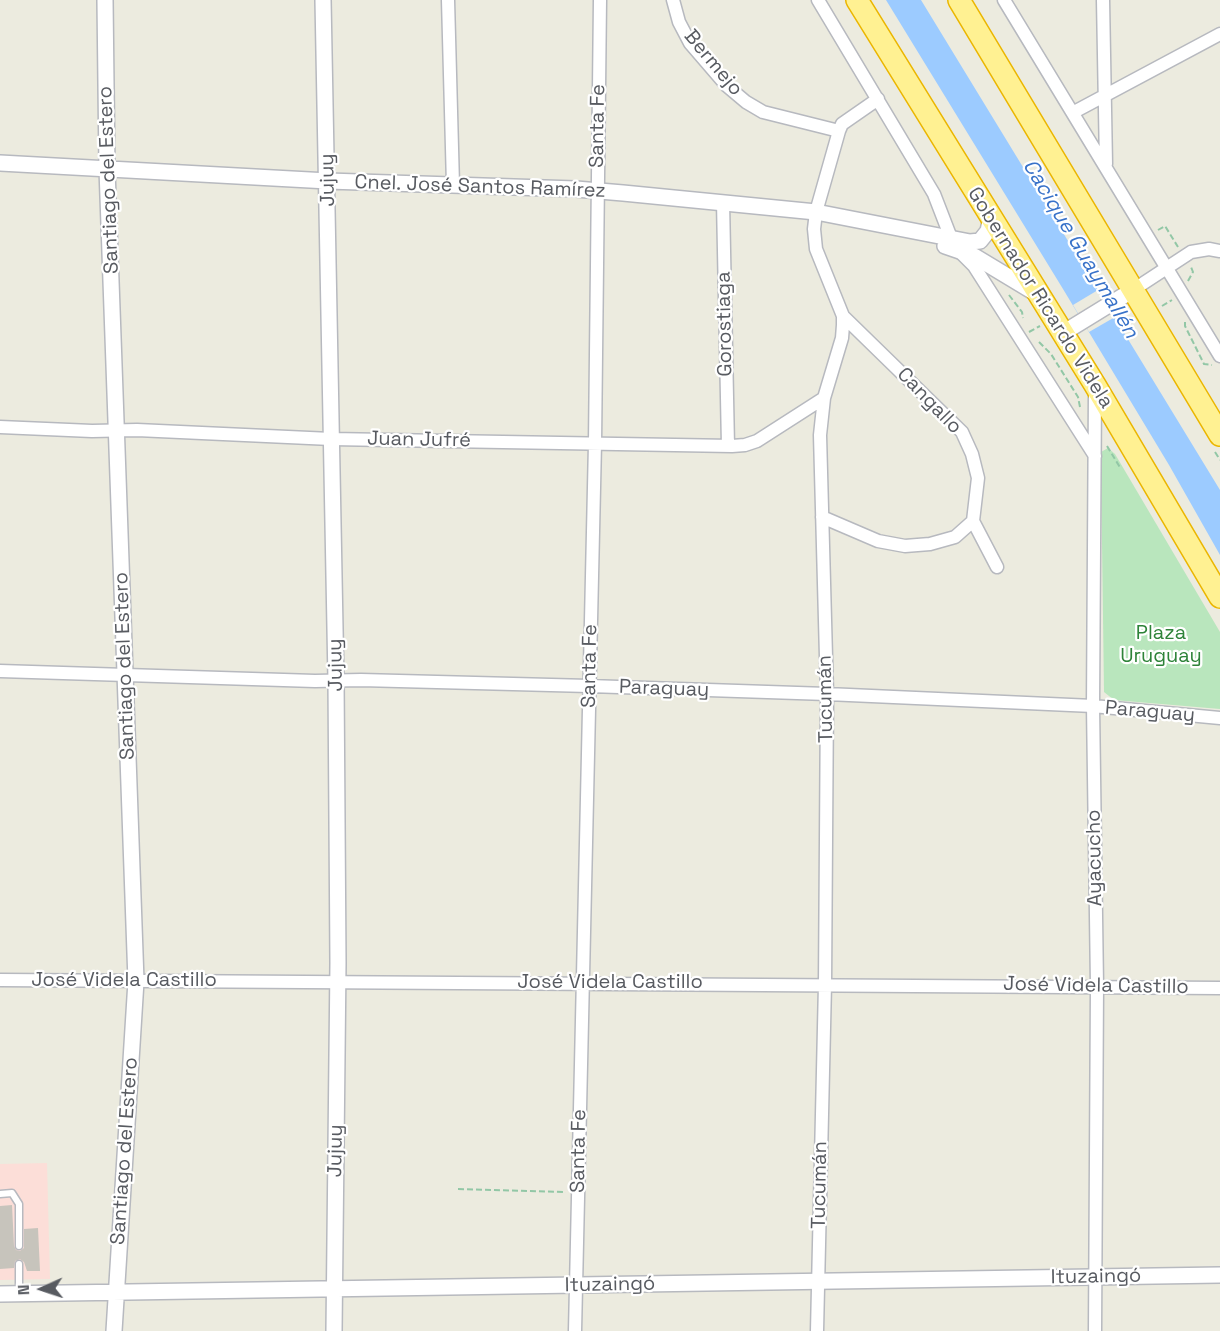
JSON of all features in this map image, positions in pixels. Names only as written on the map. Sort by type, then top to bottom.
[{"type":"highway","name":"Gobernador Ricardo Videla","points":[[857,0],[1095,385],[1220,597]]},
{"type":"highway","points":[[959,0],[1220,435]]},
{"type":"street","name":"Santiago del Estero","points":[[105,0],[107,169],[136,981],[114,1331]]},
{"type":"street","name":"Jujuy","points":[[323,0],[336,681],[338,982],[334,1331]]},
{"type":"street","points":[[448,0],[453,185]]},
{"type":"street","name":"Santa Fe","points":[[575,1331],[595,443],[600,0]]},
{"type":"street","name":"Bermejo","points":[[673,0],[679,22],[690,43],[727,86],[746,102],[763,112],[839,131]]},
{"type":"street","points":[[818,0],[937,201],[955,244],[974,266],[1095,456]]},
{"type":"street","points":[[1004,0],[1220,356]]},
{"type":"street","points":[[1103,0],[1106,167]]},
{"type":"street","points":[[1074,112],[1220,34]]},
{"type":"street","points":[[839,131],[843,124],[878,99]]},
{"type":"street","name":"Tucumán","points":[[817,1331],[825,984],[828,694],[820,435],[824,398],[842,338],[843,316],[816,249],[814,229],[816,212],[839,131]]},
{"type":"street","name":"Cnel. José Santos Ramírez","points":[[0,163],[328,181],[597,191],[816,212],[886,227],[892,233],[955,244],[980,241],[988,231],[991,217]]},
{"type":"street","name":"Gorostiaga","points":[[723,202],[728,446]]},
{"type":"street","name":"Cnel. José Santos Ramírez","points":[[955,244],[1038,295]]},
{"type":"street","points":[[1063,333],[1191,252],[1209,249],[1220,251]]},
{"type":"street","name":"Cangallo","points":[[843,316],[962,432],[972,454],[978,478],[973,520]]},
{"type":"street","name":"Ayacucho","points":[[1095,385],[1093,706],[1097,986],[1095,1331]]},
{"type":"street","name":"Juan Jufré","points":[[0,427],[331,439],[728,446],[745,445],[757,441],[824,398]]},
{"type":"street","points":[[822,517],[878,541],[905,546],[930,544],[955,537],[973,520],[997,567]]},
{"type":"street","name":"Paraguay","points":[[0,671],[828,694],[1093,706],[1220,718]]},
{"type":"street","name":"José Videla Castillo","points":[[0,980],[1220,988]]},
{"type":"street","name":"Ituzaingó","points":[[0,1294],[1220,1275]]},
{"type":"lane","points":[[0,1194],[12,1193],[19,1204],[19,1246]]},
{"type":"lane","points":[[19,1264],[19,1294]]},
{"type":"path","points":[[458,1189],[578,1193]]},
{"type":"shaded area","points":[[47,1163],[50,1279],[0,1280],[0,1164]]},
{"type":"green space","name":"Plaza Uruguay","points":[[1108,448],[1115,454],[1220,632],[1220,709],[1114,700],[1104,692],[1101,452]]},
{"type":"water","points":[[886,0],[921,0],[1220,490],[1220,555],[1169,465]]},
{"type":"pier","points":[[1098,290],[1115,317],[1089,332],[1073,305]]},
{"type":"building","points":[[12,1205],[16,1250],[20,1251],[24,1248],[24,1229],[38,1228],[40,1271],[27,1271],[24,1262],[20,1259],[15,1261],[14,1268],[0,1269],[0,1206]]},
{"type":"water label","name":"Cacique Guaymallén","points":[[1080,249]]}]
